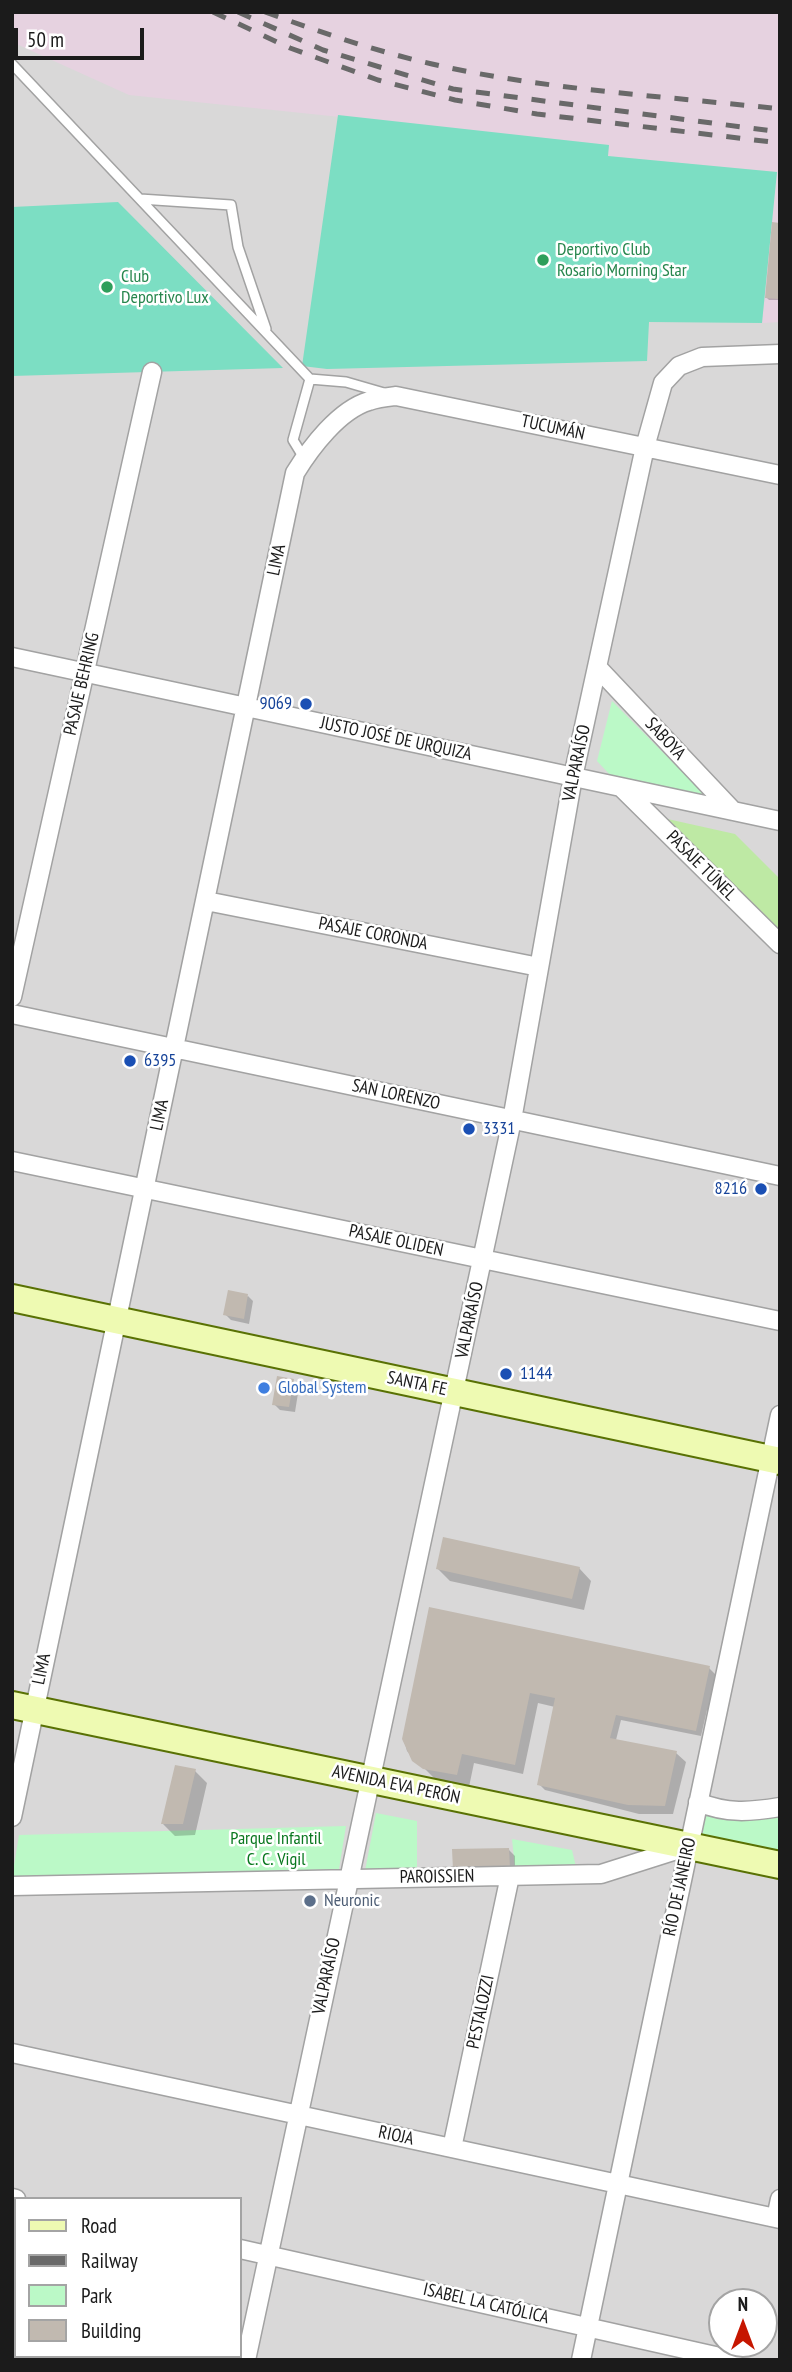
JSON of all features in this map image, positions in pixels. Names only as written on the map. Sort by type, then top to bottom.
[{"type":"main road","name":"SANTA FE","points":[[12,1298],[775,1460]]},
{"type":"main road","name":"AVENIDA EVA PERÓN","points":[[23,1708],[780,1865]]},
{"type":"street","name":"VALPARAÍSO","points":[[246,2360],[512,1119],[573,777],[645,447],[663,383],[679,366],[702,357],[780,354]]},
{"type":"street","name":"PASAJE BEHRING","points":[[12,997],[152,372]]},
{"type":"street","name":"TUCUMÁN","points":[[334,425],[348,412],[368,401],[396,396],[780,475]]},
{"type":"street","name":"LIMA","points":[[12,1817],[23,1708],[117,1320],[295,473],[304,458],[334,425]]},
{"type":"street","name":"JUSTO JOSÉ DE URQUIZA","points":[[12,657],[780,821]]},
{"type":"street","name":"SABOYA","points":[[597,667],[733,811]]},
{"type":"street","name":"PASAJE TÚNEL","points":[[621,787],[780,944]]},
{"type":"street","name":"PASAJE CORONDA","points":[[206,901],[539,967]]},
{"type":"street","name":"SAN LORENZO","points":[[12,1014],[780,1176]]},
{"type":"street","name":"PASAJE OLIDEN","points":[[12,1161],[780,1321]]},
{"type":"street","name":"RÍO DE JANEIRO","points":[[581,2360],[698,1802],[775,1460],[780,1415]]},
{"type":"street","points":[[698,1802],[718,1810],[747,1813],[780,1807]]},
{"type":"street","name":"PAROISSIEN","points":[[12,1886],[601,1874],[689,1846]]},
{"type":"street","name":"PESTALOZZI","points":[[452,2148],[510,1876]]},
{"type":"street","name":"RIOJA","points":[[12,2053],[778,2218]]},
{"type":"street","points":[[778,2218],[780,2199]]},
{"type":"street","name":"ISABEL LA CATÓLICA","points":[[242,2249],[733,2360]]},
{"type":"lane","points":[[12,64],[310,379],[346,382],[396,396]]},
{"type":"lane","points":[[140,199],[231,205],[238,247],[268,334]]},
{"type":"lane","points":[[304,458],[293,440],[310,379]]},
{"type":"shaded area","points":[[12,12],[780,12],[780,2360],[12,2360]]},
{"type":"shaded area","points":[[12,12],[780,12],[780,322],[762,323],[776,172],[607,156],[609,145],[129,95],[12,42]]},
{"type":"green space","name":"Deportivo Club Rosario Morning Star","points":[[338,115],[609,145],[608,156],[777,172],[762,323],[649,322],[647,361],[327,369],[302,366]]},
{"type":"green space","name":"Club Deportivo Lux","points":[[118,202],[283,368],[12,376],[12,207]]},
{"type":"green space","points":[[612,701],[709,799],[611,776],[597,761]]},
{"type":"green space","points":[[663,818],[735,834],[780,879],[780,932]]},
{"type":"green space","points":[[703,1810],[780,1810],[780,1856],[699,1841]]},
{"type":"green space","points":[[376,1813],[417,1821],[417,1870],[365,1871]]},
{"type":"green space","name":"Parque Infantil C. C. Vigil","points":[[346,1826],[339,1869],[12,1878],[19,1835]]},
{"type":"green space","points":[[512,1839],[572,1850],[576,1867],[515,1868]]},
{"type":"building","points":[[772,222],[780,223],[779,299],[765,298]]},
{"type":"building","points":[[228,1290],[248,1294],[244,1319],[223,1315]]},
{"type":"building","points":[[277,1376],[294,1379],[289,1407],[272,1405]]},
{"type":"building","points":[[443,1537],[580,1567],[572,1599],[436,1569]]},
{"type":"building","points":[[429,1607],[710,1666],[696,1731],[616,1715],[610,1738],[677,1751],[665,1806],[628,1805],[537,1785],[555,1698],[530,1693],[515,1765],[462,1754],[457,1775],[423,1769],[412,1761],[402,1739]]},
{"type":"building","points":[[175,1765],[196,1769],[183,1824],[161,1824]]},
{"type":"building","points":[[509,1848],[510,1868],[453,1870],[452,1849]]},
{"type":"railway","points":[[213,12],[290,48],[378,80],[455,100],[537,114],[780,143]]},
{"type":"railway","points":[[238,12],[323,50],[453,89],[780,132]]},
{"type":"railway","points":[[265,12],[390,53],[475,73],[561,86],[780,109]]},
{"type":"place","name":"Deportivo Club Rosario Morning Star","points":[[543,260]]},
{"type":"place","name":"Club Deportivo Lux","points":[[107,287]]},
{"type":"place","name":"9069","points":[[306,704]]},
{"type":"place","name":"6395","points":[[130,1061]]},
{"type":"place","name":"3331","points":[[469,1129]]},
{"type":"place","name":"8216","points":[[761,1189]]},
{"type":"place","name":"1144","points":[[506,1374]]},
{"type":"place","name":"Global System","points":[[264,1388]]},
{"type":"place","name":"Neuronic","points":[[310,1901]]}]
